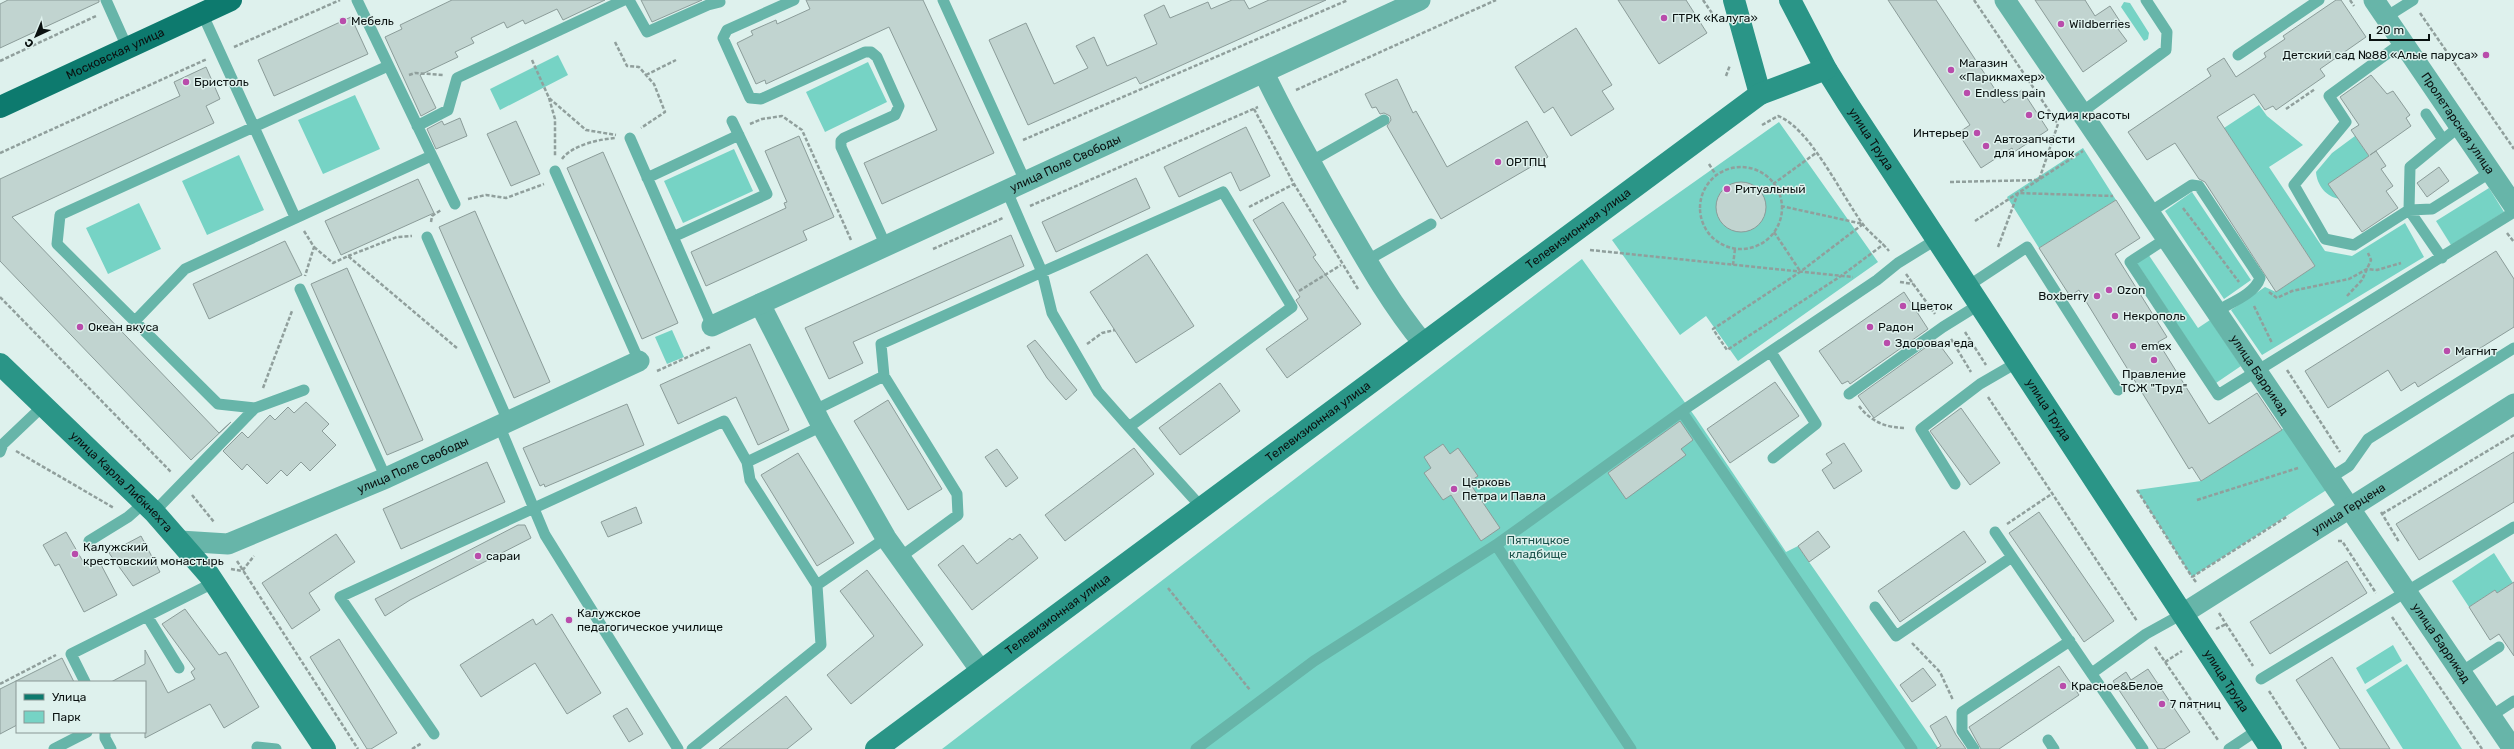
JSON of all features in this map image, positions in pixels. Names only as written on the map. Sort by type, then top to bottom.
[{"type":"main road","name":"Московская улица","points":[[0,107],[231,0]]},
{"type":"street","name":"улица Поле Свободы","points":[[712,336],[760,304],[1006,189],[1026,183],[1420,0]]},
{"type":"street","points":[[1734,0],[1760,94]]},
{"type":"street","name":"улица Труда","points":[[1790,0],[1826,69],[2184,613],[2271,749]]},
{"type":"street","name":"улица Баррикад","points":[[2005,0],[2513,749]]},
{"type":"street","name":"Пролетарская улица","points":[[2374,0],[2514,206]]},
{"type":"street","name":"Телевизионная улица","points":[[876,749],[1203,509],[1423,343],[1760,94],[1826,69]]},
{"type":"street","points":[[1264,73],[1276,99],[1310,162],[1366,261],[1402,318],[1423,343]]},
{"type":"street","points":[[760,304],[818,418],[886,538],[981,671]]},
{"type":"street","name":"улица Карла Либкнехта","points":[[0,364],[44,405],[142,510],[180,541],[213,583],[325,749]]},
{"type":"street","name":"улица Поле Свободы","points":[[180,541],[228,544],[386,478],[504,423],[646,366]]},
{"type":"street","name":"улица Герцена","points":[[2184,613],[2514,404]]},
{"type":"lane","points":[[357,0],[455,204]]},
{"type":"lane","points":[[417,126],[448,110],[457,78],[624,0]]},
{"type":"lane","points":[[629,0],[647,32],[708,5],[720,2]]},
{"type":"lane","points":[[794,0],[727,30],[723,38],[750,98],[754,100],[761,99],[865,52],[871,52],[877,57],[899,106],[899,110],[895,114],[844,138],[841,141],[841,146],[886,246]]},
{"type":"lane","points":[[943,0],[1026,183]]},
{"type":"lane","points":[[2082,112],[2166,50],[2167,32],[2146,0]]},
{"type":"lane","points":[[2238,55],[2319,0]]},
{"type":"lane","points":[[2386,17],[2412,0]]},
{"type":"lane","points":[[108,4],[127,47]]},
{"type":"lane","points":[[202,13],[295,217]]},
{"type":"lane","points":[[2403,42],[2329,96],[2346,122],[2294,185],[2325,239],[2354,246],[2409,210],[2432,209],[2491,172]]},
{"type":"lane","points":[[255,408],[218,404],[57,244],[60,215],[388,66]]},
{"type":"lane","points":[[2426,114],[2442,138]]},
{"type":"lane","points":[[1310,162],[1384,120]]},
{"type":"lane","points":[[2442,258],[2409,210],[2410,167],[2442,138],[2460,126]]},
{"type":"lane","points":[[647,178],[736,129],[767,194],[673,237]]},
{"type":"lane","points":[[630,138],[673,237],[712,336]]},
{"type":"lane","points":[[135,321],[185,269],[295,217],[431,156]]},
{"type":"lane","points":[[555,171],[646,366]]},
{"type":"lane","points":[[2150,212],[2192,185],[2199,186],[2260,278],[2258,284],[2248,293],[2217,311]]},
{"type":"lane","points":[[1006,189],[1042,272],[1052,313],[1098,392],[1203,509]]},
{"type":"lane","points":[[899,558],[958,515],[957,494],[884,376],[881,344],[1223,192],[1292,308],[1129,427]]},
{"type":"lane","points":[[2167,238],[2130,262],[2218,395],[2442,258],[2514,212]]},
{"type":"lane","points":[[1366,261],[1431,224]]},
{"type":"lane","points":[[428,237],[504,423],[545,535],[678,749]]},
{"type":"lane","points":[[1196,749],[1314,661],[1496,545],[1682,412],[1877,280],[1898,263],[1937,239]]},
{"type":"lane","points":[[1849,394],[1945,331],[1974,295],[2027,247],[2118,390]]},
{"type":"lane","points":[[300,289],[386,478]]},
{"type":"lane","points":[[2330,478],[2349,466],[2368,439],[2514,348]]},
{"type":"lane","points":[[1771,352],[1816,424],[1774,458]]},
{"type":"lane","points":[[1955,484],[1921,429],[1977,380],[2018,362]]},
{"type":"lane","points":[[747,462],[884,376]]},
{"type":"lane","points":[[89,541],[142,510],[182,483],[255,408],[304,390]]},
{"type":"lane","points":[[2,448],[44,405]]},
{"type":"lane","points":[[1682,412],[1912,749]]},
{"type":"lane","points":[[434,734],[340,597],[724,421],[747,462],[750,480],[817,585],[821,645],[692,749]]},
{"type":"lane","points":[[2261,679],[2514,527]]},
{"type":"lane","points":[[1995,532],[2143,749]]},
{"type":"lane","points":[[817,585],[886,538]]},
{"type":"lane","points":[[1496,545],[1631,749]]},
{"type":"lane","points":[[1875,607],[1896,636],[2012,557]]},
{"type":"lane","points":[[84,681],[71,654],[213,583]]},
{"type":"lane","points":[[2092,673],[2146,634],[2184,613]]},
{"type":"lane","points":[[146,616],[179,668]]},
{"type":"lane","points":[[1974,749],[1962,731],[1962,712],[2070,641]]},
{"type":"lane","points":[[2461,672],[2499,647]]},
{"type":"lane","points":[[2491,716],[2514,701]]},
{"type":"lane","points":[[2225,746],[2258,729]]},
{"type":"lane","points":[[54,749],[85,733]]},
{"type":"lane","points":[[105,733],[105,738],[111,749]]},
{"type":"lane","points":[[258,747],[276,749]]},
{"type":"path","points":[[0,153],[340,0]]},
{"type":"path","points":[[1009,146],[1348,0]]},
{"type":"path","points":[[929,250],[1254,109],[1496,0]]},
{"type":"path","points":[[1974,0],[2058,124],[2039,180]]},
{"type":"path","points":[[2412,0],[2514,149]]},
{"type":"path","points":[[0,61],[108,4]]},
{"type":"path","points":[[295,217],[314,247],[333,263],[397,237],[428,237],[432,216],[455,204],[471,198],[486,195],[506,198],[544,184],[555,171],[565,154],[577,148],[608,139],[630,138],[646,123],[665,112],[654,84],[639,67],[627,66],[615,42]]},
{"type":"path","points":[[524,47],[534,64],[549,98],[555,119],[555,171]]},
{"type":"path","points":[[646,75],[676,60]]},
{"type":"path","points":[[396,82],[415,73],[457,78]]},
{"type":"path","points":[[549,98],[586,130],[630,138]]},
{"type":"path","points":[[1254,109],[1294,184],[1341,265],[1362,295]]},
{"type":"path","points":[[736,129],[762,119],[782,116],[802,130],[860,258]]},
{"type":"path","points":[[1762,125],[1778,116],[1788,120],[1802,134],[1863,224],[1884,244],[1913,284],[2146,634],[2225,746]]},
{"type":"path","points":[[1975,222],[2101,140]]},
{"type":"path","points":[[1774,184],[1816,153]]},
{"type":"path","points":[[1709,164],[1716,176]]},
{"type":"path","points":[[1747,168],[1762,173],[1774,184],[1781,206],[1779,222],[1774,232],[1758,245],[1735,249],[1713,239],[1701,218],[1702,195],[1716,176],[1731,169],[1747,168]]},
{"type":"path","points":[[1950,182],[2039,180]]},
{"type":"path","points":[[1236,214],[1294,184]]},
{"type":"path","points":[[2018,193],[2119,196]]},
{"type":"path","points":[[1996,253],[2018,193]]},
{"type":"path","points":[[1781,206],[1863,224]]},
{"type":"path","points":[[1863,224],[1800,272],[1713,329],[1727,350],[1841,276],[1884,244]]},
{"type":"path","points":[[1774,232],[1800,272]]},
{"type":"path","points":[[2336,323],[2341,302],[2362,280],[2371,260],[2362,240]]},
{"type":"path","points":[[255,408],[300,289],[314,247]]},
{"type":"path","points":[[1733,265],[1735,249]]},
{"type":"path","points":[[1590,250],[1913,284]]},
{"type":"path","points":[[348,256],[463,353]]},
{"type":"path","points":[[2258,284],[2277,298],[2292,291],[2349,279],[2367,269],[2377,270],[2398,262],[2419,272]]},
{"type":"path","points":[[1287,299],[1341,265]]},
{"type":"path","points":[[2248,293],[2279,358],[2349,466]]},
{"type":"path","points":[[0,297],[182,483],[215,524],[228,544],[242,571],[358,749]]},
{"type":"path","points":[[1074,352],[1102,333],[1115,330]]},
{"type":"path","points":[[1945,331],[1965,332],[1986,365],[1977,380]]},
{"type":"path","points":[[646,366],[712,336]]},
{"type":"path","points":[[1849,394],[1868,418],[1892,428],[1921,429]]},
{"type":"path","points":[[2342,541],[2514,435]]},
{"type":"path","points":[[2,448],[142,510]]},
{"type":"path","points":[[2197,500],[2303,467]]},
{"type":"path","points":[[2137,490],[2192,577],[2208,598],[2306,749]]},
{"type":"path","points":[[1995,532],[2053,493]]},
{"type":"path","points":[[2192,577],[2288,516]]},
{"type":"path","points":[[242,571],[256,554]]},
{"type":"path","points":[[1168,588],[1259,702]]},
{"type":"path","points":[[1903,631],[1940,672],[1952,698],[1962,712]]},
{"type":"path","points":[[0,684],[63,651],[71,654]]},
{"type":"green space","points":[[2124,2],[2130,3],[2149,33],[2148,39],[2144,41],[2121,7]]},
{"type":"green space","points":[[558,55],[568,75],[500,110],[490,89]]},
{"type":"green space","points":[[868,62],[887,102],[825,132],[806,92]]},
{"type":"green space","points":[[355,95],[380,149],[323,174],[298,120]]},
{"type":"green space","points":[[2259,105],[2267,116],[2303,145],[2269,167],[2325,251],[2352,256],[2405,223],[2424,257],[2262,355],[2231,310],[2265,287],[2276,292],[2315,266],[2224,128]]},
{"type":"green space","points":[[1779,122],[1878,262],[1738,361],[1706,316],[1680,335],[1612,240]]},
{"type":"green space","points":[[2355,136],[2369,156],[2329,184],[2340,199],[2335,198],[2330,196],[2320,186],[2316,172],[2332,153]]},
{"type":"green space","points":[[2083,148],[2116,200],[2039,248],[2007,197]]},
{"type":"green space","points":[[734,149],[753,191],[683,223],[664,181]]},
{"type":"green space","points":[[239,155],[264,210],[207,235],[182,181]]},
{"type":"green space","points":[[2489,188],[2504,212],[2451,245],[2436,221]]},
{"type":"green space","points":[[2192,192],[2251,280],[2224,299],[2165,211]]},
{"type":"green space","points":[[139,203],[161,249],[108,274],[86,228]]},
{"type":"green space","points":[[2148,254],[2198,328],[2210,320],[2241,366],[2216,383],[2136,262]]},
{"type":"green space","name":"Пятницкое кладбище","points":[[1582,259],[1696,418],[1786,552],[1798,546],[1939,749],[942,749]]},
{"type":"green space","points":[[672,330],[684,357],[667,364],[655,337]]},
{"type":"green space","points":[[2287,426],[2328,489],[2192,577],[2137,490],[2201,481]]},
{"type":"green space","points":[[2494,553],[2513,583],[2497,593],[2495,590],[2469,607],[2452,581]]},
{"type":"green space","points":[[2393,645],[2402,661],[2365,684],[2356,668]]},
{"type":"green space","points":[[2407,664],[2462,749],[2403,749],[2366,690]]},
{"type":"building","points":[[8,0],[99,0],[99,2],[0,48],[0,4]]},
{"type":"building","points":[[452,0],[605,0],[563,20],[557,9],[525,24],[523,20],[507,28],[504,22],[471,38],[474,43],[455,52],[458,57],[420,75],[436,108],[421,116],[385,37],[402,29],[400,25]]},
{"type":"building","points":[[641,0],[702,0],[652,22]]},
{"type":"building","points":[[806,0],[923,0],[994,153],[882,204],[864,163],[937,130],[889,27],[766,84],[765,80],[756,84],[737,43],[753,35],[751,31],[776,20],[777,24],[810,9]]},
{"type":"building","points":[[1232,0],[1244,0],[1249,9],[1269,0],[1326,0],[1140,84],[1136,77],[1028,125],[989,40],[1026,23],[1054,84],[1088,68],[1076,46],[1094,37],[1107,66],[1157,44],[1144,15],[1164,5],[1170,18],[1208,2],[1211,9]]},
{"type":"building","name":"ГТРК «Калуга»","points":[[1618,0],[1686,0],[1707,33],[1659,64]]},
{"type":"building","points":[[1888,0],[1936,0],[2004,103],[2022,90],[2048,130],[2014,152],[2012,148],[1981,168],[1958,133],[1970,125]]},
{"type":"building","points":[[2035,0],[2085,0],[2095,16],[2110,6],[2123,26],[2118,29],[2127,41],[2083,72]]},
{"type":"building","points":[[2336,0],[2341,0],[2366,37],[2320,69],[2325,76],[2276,110],[2273,106],[2265,110],[2254,94],[2217,117],[2315,266],[2276,292],[2205,182],[2199,179],[2175,143],[2147,160],[2128,132],[2211,76],[2207,69],[2224,58],[2236,77],[2266,57],[2264,53],[2285,39],[2283,36]]},
{"type":"building","points":[[351,17],[368,54],[274,96],[258,60]]},
{"type":"building","points":[[1576,28],[1612,85],[1602,91],[1614,109],[1571,136],[1553,107],[1544,113],[1515,67]]},
{"type":"building","points":[[206,67],[220,99],[206,106],[214,123],[12,217],[219,433],[231,422],[191,460],[0,261],[0,179],[180,96],[174,82]]},
{"type":"building","points":[[2371,75],[2387,94],[2393,91],[2410,115],[2406,118],[2411,126],[2370,155],[2376,151],[2386,166],[2381,169],[2393,186],[2386,191],[2398,208],[2362,232],[2328,184],[2369,156],[2351,130],[2359,125],[2340,97]]},
{"type":"building","name":"ОРТПЦ","points":[[1397,79],[1413,113],[1416,111],[1447,167],[1527,121],[1548,157],[1441,219],[1387,126],[1391,120],[1390,116],[1384,113],[1380,114],[1376,107],[1372,108],[1365,94]]},
{"type":"building","points":[[460,118],[467,136],[436,149],[427,129],[442,121],[444,125]]},
{"type":"building","points":[[516,121],[540,174],[511,186],[487,134]]},
{"type":"building","points":[[1246,127],[1270,176],[1240,191],[1231,172],[1179,197],[1164,167]]},
{"type":"building","points":[[799,136],[834,217],[803,231],[807,240],[706,286],[691,252],[786,208],[784,203],[787,202],[765,151]]},
{"type":"building","points":[[603,152],[678,323],[642,339],[567,168]]},
{"type":"building","points":[[2439,167],[2449,181],[2427,197],[2417,183]]},
{"type":"building","points":[[1136,178],[1150,208],[1056,252],[1042,222]]},
{"type":"building","points":[[418,179],[434,213],[341,255],[325,221]]},
{"type":"building","points":[[1736,182],[1746,182],[1759,189],[1766,202],[1766,212],[1759,225],[1746,232],[1736,232],[1727,228],[1720,221],[1716,212],[1716,202],[1720,193],[1727,186]]},
{"type":"building","points":[[2116,200],[2140,238],[2115,254],[2167,337],[2158,342],[2209,424],[2257,393],[2282,430],[2201,481],[2192,467],[2189,469],[2079,290],[2070,296],[2039,248]]},
{"type":"building","points":[[1283,202],[1316,255],[1313,257],[1361,324],[1287,378],[1266,349],[1308,319],[1296,300],[1300,297],[1253,220]]},
{"type":"building","points":[[475,211],[550,382],[514,398],[439,227]]},
{"type":"building","points":[[1011,235],[1024,266],[853,342],[863,363],[829,379],[805,328]]},
{"type":"building","points":[[285,241],[302,275],[209,319],[193,284]]},
{"type":"building","points":[[2496,251],[2514,279],[2514,327],[2418,387],[2415,382],[2401,391],[2388,370],[2328,408],[2305,371]]},
{"type":"building","points":[[1147,254],[1194,326],[1136,363],[1090,292]]},
{"type":"building","points":[[347,268],[423,440],[387,455],[311,284]]},
{"type":"building","points":[[1904,292],[1928,329],[1850,384],[1848,381],[1842,384],[1819,351]]},
{"type":"building","points":[[1035,340],[1077,390],[1066,400],[1047,378],[1027,346]]},
{"type":"building","points":[[1936,340],[1953,363],[1874,418],[1858,396]]},
{"type":"building","points":[[750,344],[789,430],[758,445],[736,397],[678,424],[660,385]]},
{"type":"building","points":[[1775,382],[1799,416],[1730,463],[1707,429]]},
{"type":"building","points":[[1220,383],[1240,411],[1180,455],[1159,428]]},
{"type":"building","points":[[888,400],[942,489],[908,510],[854,421]]},
{"type":"building","points":[[306,402],[329,424],[322,431],[336,445],[310,471],[301,462],[287,476],[281,470],[267,484],[247,464],[242,470],[223,451],[242,432],[248,438],[270,415],[275,420],[288,407],[294,413]]},
{"type":"building","points":[[627,404],[644,445],[545,487],[544,484],[540,486],[523,448]]},
{"type":"building","points":[[1961,408],[2000,463],[1970,485],[1930,431]]},
{"type":"building","points":[[1680,421],[1693,440],[1681,449],[1686,455],[1626,499],[1608,473]]},
{"type":"building","points":[[1844,443],[1862,471],[1834,489],[1822,470],[1832,463],[1826,454]]},
{"type":"building","name":"Церковь Петра и Павла","points":[[1443,444],[1450,454],[1458,448],[1478,476],[1469,482],[1500,528],[1481,541],[1451,495],[1443,500],[1424,473],[1431,468],[1424,457]]},
{"type":"building","points":[[1134,448],[1154,474],[1065,541],[1045,515]]},
{"type":"building","points":[[997,449],[1018,478],[1006,487],[985,457]]},
{"type":"building","points":[[2514,452],[2514,502],[2419,560],[2396,524]]},
{"type":"building","points":[[798,453],[854,543],[817,566],[761,475]]},
{"type":"building","points":[[487,462],[505,502],[401,549],[383,509]]},
{"type":"building","points":[[636,507],[642,523],[608,537],[601,522]]},
{"type":"building","points":[[2039,512],[2114,621],[2084,642],[2009,533]]},
{"type":"building","name":"сараи","points":[[518,525],[525,525],[531,538],[410,600],[385,616],[375,599]]},
{"type":"building","points":[[1818,531],[1830,547],[1809,562],[1798,546]]},
{"type":"building","points":[[1964,531],[1986,562],[1900,622],[1878,591]]},
{"type":"building","points":[[66,532],[85,565],[98,559],[117,595],[84,612],[59,564],[55,566],[43,545]]},
{"type":"building","points":[[336,534],[355,562],[309,593],[320,610],[292,629],[262,583]]},
{"type":"building","points":[[1020,534],[1038,558],[972,610],[938,565],[963,545],[977,564],[1010,538],[1012,540]]},
{"type":"building","points":[[141,536],[160,572],[133,586],[109,553]]},
{"type":"building","points":[[2347,561],[2367,593],[2270,654],[2250,622]]},
{"type":"building","points":[[867,570],[923,645],[851,704],[827,675],[874,636],[840,591]]},
{"type":"building","points":[[2514,582],[2514,656],[2499,634],[2490,640],[2469,607],[2495,590],[2497,593]]},
{"type":"building","points":[[185,609],[219,655],[226,652],[259,707],[224,728],[210,704],[145,738],[146,681],[113,681],[145,664],[145,650],[168,693],[195,679],[191,672],[195,669],[162,624]]},
{"type":"building","points":[[552,614],[601,693],[567,714],[535,663],[481,697],[460,665],[533,619],[536,625]]},
{"type":"building","points":[[339,639],[397,733],[371,749],[367,749],[310,657]]},
{"type":"building","points":[[2332,657],[2390,749],[2340,749],[2296,680]]},
{"type":"building","points":[[62,658],[74,681],[16,681]]},
{"type":"building","points":[[2059,666],[2079,695],[1999,749],[1981,749],[1969,727]]},
{"type":"building","points":[[1923,668],[1936,685],[1912,702],[1900,685]]},
{"type":"building","points":[[2148,669],[2190,732],[2164,749],[2158,749],[2113,681],[2126,672],[2131,680]]},
{"type":"building","points":[[16,681],[16,726],[0,734],[0,689]]},
{"type":"building","points":[[786,696],[812,729],[787,749],[719,749]]},
{"type":"building","points":[[627,708],[643,734],[629,742],[613,716]]},
{"type":"building","points":[[1946,716],[1956,735],[1966,749],[1936,749],[1941,746],[1930,726]]},
{"type":"place","name":"ГТРК «Калуга»","points":[[1664,18]]},
{"type":"place","name":"Мебель","points":[[343,21]]},
{"type":"place","name":"Wildberries","points":[[2061,24]]},
{"type":"place","name":"Детский сад №88 «Алые паруса»","points":[[2486,55]]},
{"type":"place","name":"Магазин «Парикмахер»","points":[[1951,70]]},
{"type":"place","name":"Бристоль","points":[[186,82]]},
{"type":"place","name":"Endless pain","points":[[1967,93]]},
{"type":"place","name":"Студия красоты","points":[[2029,115]]},
{"type":"place","name":"Интерьер","points":[[1977,133]]},
{"type":"place","name":"Автозапчасти для иномарок","points":[[1986,146]]},
{"type":"place","name":"ОРТПЦ","points":[[1498,162]]},
{"type":"place","name":"Ритуальный","points":[[1727,189]]},
{"type":"place","name":"Ozon","points":[[2109,290]]},
{"type":"place","name":"Boxberry","points":[[2097,296]]},
{"type":"place","name":"Цветок","points":[[1903,306]]},
{"type":"place","name":"Некрополь","points":[[2115,316]]},
{"type":"place","name":"Океан вкуса","points":[[80,327]]},
{"type":"place","name":"Радон","points":[[1870,327]]},
{"type":"place","name":"Здоровая еда","points":[[1887,343]]},
{"type":"place","name":"emex","points":[[2133,346]]},
{"type":"place","name":"Магнит","points":[[2447,351]]},
{"type":"place","name":"Правление ТСЖ \"Труд\"","points":[[2154,360]]},
{"type":"place","name":"Церковь Петра и Павла","points":[[1454,489]]},
{"type":"place","name":"Калужский крестовский монастырь","points":[[75,554]]},
{"type":"place","name":"сараи","points":[[478,556]]},
{"type":"place","name":"Калужское педагогическое училище","points":[[569,620]]},
{"type":"place","name":"Красное&Белое","points":[[2063,686]]},
{"type":"place","name":"7 пятниц","points":[[2162,704]]}]
